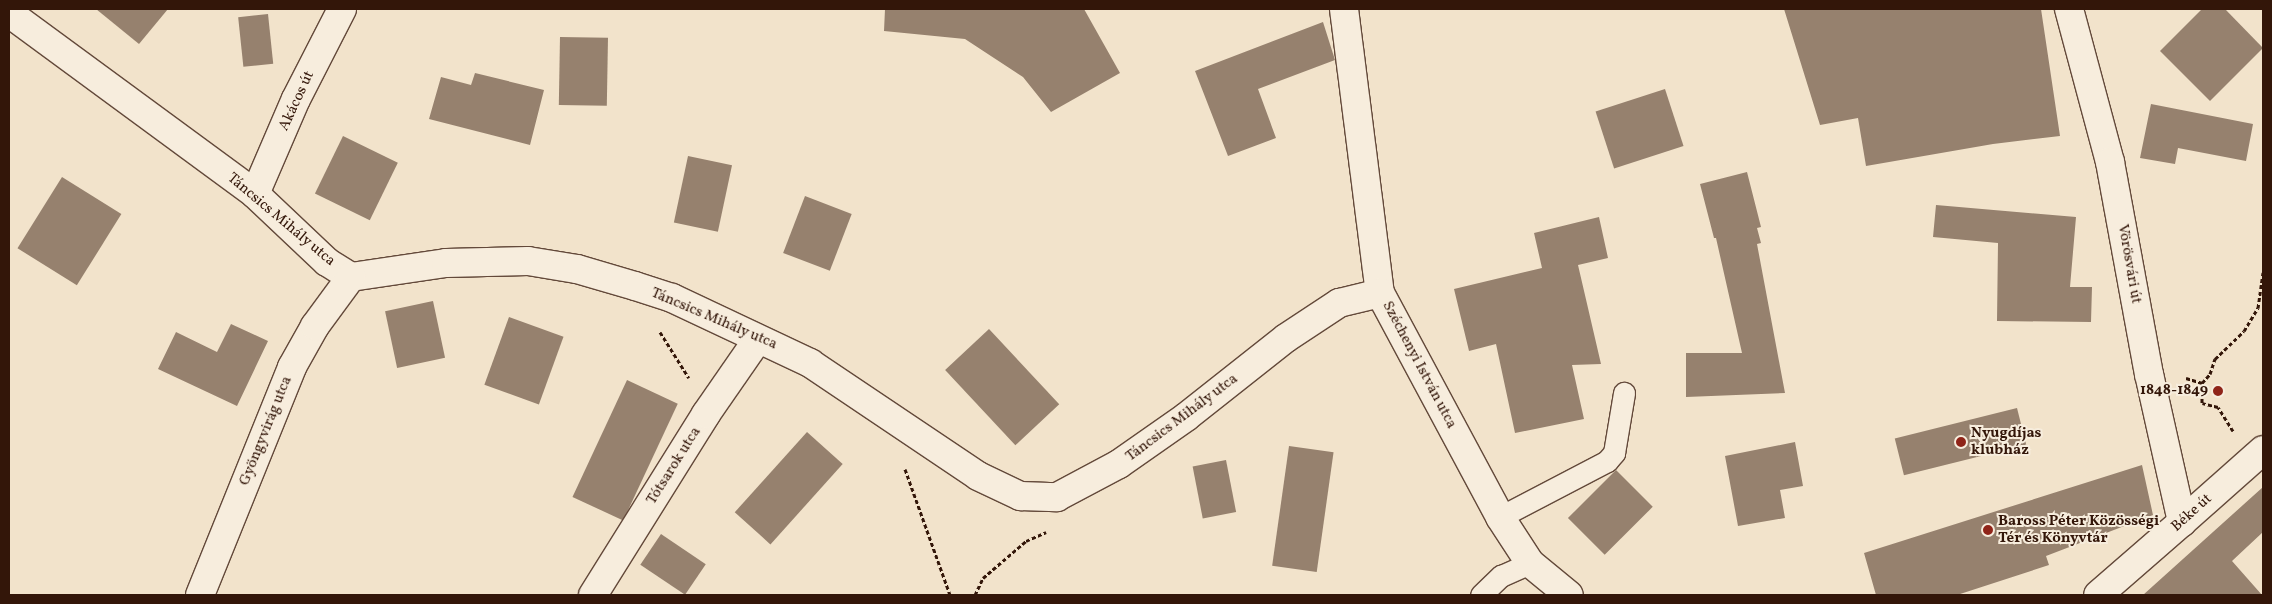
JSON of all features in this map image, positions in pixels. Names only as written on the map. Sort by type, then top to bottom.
[{"type":"street","name":"Akácos út","points":[[255,194],[296,99],[342,9]]},
{"type":"street","name":"Széchenyi István utca","points":[[1344,9],[1380,293],[1500,517],[1530,563],[1569,595]]},
{"type":"street","name":"Vörösvári út","points":[[2069,9],[2110,162],[2149,374],[2182,522]]},
{"type":"street","name":"Táncsics Mihály utca","points":[[9,13],[255,194],[327,262],[351,277],[446,263],[528,261],[593,273],[635,286],[672,298],[833,376],[885,414],[1002,490],[1039,499],[1057,496],[1146,447],[1286,338],[1339,303],[1380,293]]},
{"type":"street","name":"Gyöngyvirág utca","points":[[200,595],[292,367],[315,326],[351,277]]},
{"type":"street","name":"Tótsarok utca","points":[[593,595],[706,414],[758,339]]},
{"type":"street","name":"Béke út","points":[[2098,595],[2263,450]]},
{"type":"lane","points":[[1500,517],[1607,461],[1614,453],[1624,393]]},
{"type":"lane","points":[[1481,595],[1502,576],[1530,563]]},
{"type":"path","points":[[2218,407],[2202,403],[2202,384],[2210,374],[2215,359],[2244,332],[2258,308],[2263,272]]},
{"type":"path","points":[[655,326],[686,371],[706,414]]},
{"type":"path","points":[[885,414],[950,595]]},
{"type":"path","points":[[975,595],[982,578],[1026,541],[1051,530]]},
{"type":"building","points":[[96,9],[168,9],[139,44]]},
{"type":"building","points":[[885,9],[1084,9],[1120,73],[1051,112],[1023,77],[965,39],[884,31]]},
{"type":"building","points":[[1784,9],[2041,9],[2060,136],[1993,144],[1866,166],[1858,118],[1820,125]]},
{"type":"building","points":[[2202,9],[2225,9],[2263,48],[2210,101],[2160,51]]},
{"type":"building","points":[[268,14],[273,64],[243,67],[238,17]]},
{"type":"building","points":[[1323,22],[1335,60],[1258,89],[1276,138],[1228,156],[1195,71]]},
{"type":"building","points":[[560,37],[608,38],[607,106],[559,105]]},
{"type":"building","points":[[475,73],[544,90],[530,145],[429,119],[441,77],[471,85]]},
{"type":"building","points":[[1665,89],[1684,146],[1614,169],[1596,112]]},
{"type":"building","points":[[2151,104],[2253,124],[2246,161],[2178,148],[2175,164],[2140,158]]},
{"type":"building","points":[[343,136],[398,163],[370,220],[315,194]]},
{"type":"building","points":[[688,156],[732,165],[718,232],[674,223]]},
{"type":"building","points":[[1747,172],[1761,227],[1757,228],[1761,243],[1757,244],[1785,393],[1686,397],[1686,353],[1742,353],[1716,238],[1714,238],[1700,184]]},
{"type":"building","points":[[62,177],[121,214],[77,285],[17,248]]},
{"type":"building","points":[[805,196],[852,214],[830,271],[783,253]]},
{"type":"building","points":[[1936,205],[2076,217],[2070,287],[2092,287],[2091,322],[1997,321],[1998,243],[1933,237]]},
{"type":"building","points":[[1599,217],[1608,258],[1578,265],[1601,364],[1572,365],[1584,419],[1515,433],[1496,344],[1469,351],[1454,289],[1542,268],[1534,233]]},
{"type":"building","points":[[433,301],[445,358],[397,368],[385,311]]},
{"type":"building","points":[[509,317],[564,337],[539,404],[484,385]]},
{"type":"building","points":[[231,324],[268,341],[237,406],[158,369],[176,332],[217,352]]},
{"type":"building","points":[[989,329],[1059,404],[1015,445],[945,370]]},
{"type":"building","points":[[627,380],[678,404],[623,521],[572,497]]},
{"type":"building","name":"Nyugdíjas klubház","points":[[2017,408],[2026,445],[1904,475],[1895,438]]},
{"type":"building","points":[[807,432],[843,464],[770,544],[735,512]]},
{"type":"building","points":[[1795,442],[1803,486],[1780,490],[1785,518],[1738,526],[1725,456]]},
{"type":"building","points":[[1289,446],[1334,452],[1317,572],[1272,566]]},
{"type":"building","points":[[1226,460],[1236,512],[1203,519],[1193,466]]},
{"type":"building","name":"Baross Péter Közösségi Tér és Könyvtár","points":[[2142,465],[2153,515],[2046,556],[2049,565],[1957,595],[1876,595],[1864,553]]},
{"type":"building","points":[[1616,470],[1653,507],[1605,555],[1568,518]]},
{"type":"building","points":[[2263,487],[2263,532],[2232,561],[2262,595],[2143,595]]},
{"type":"building","points":[[661,534],[706,564],[685,595],[640,565]]},
{"type":"place","name":"1848-1849","points":[[2218,391]]},
{"type":"place","name":"Nyugdíjas klubház","points":[[1961,442]]},
{"type":"place","name":"Baross Péter Közösségi Tér és Könyvtár","points":[[1988,530]]}]
